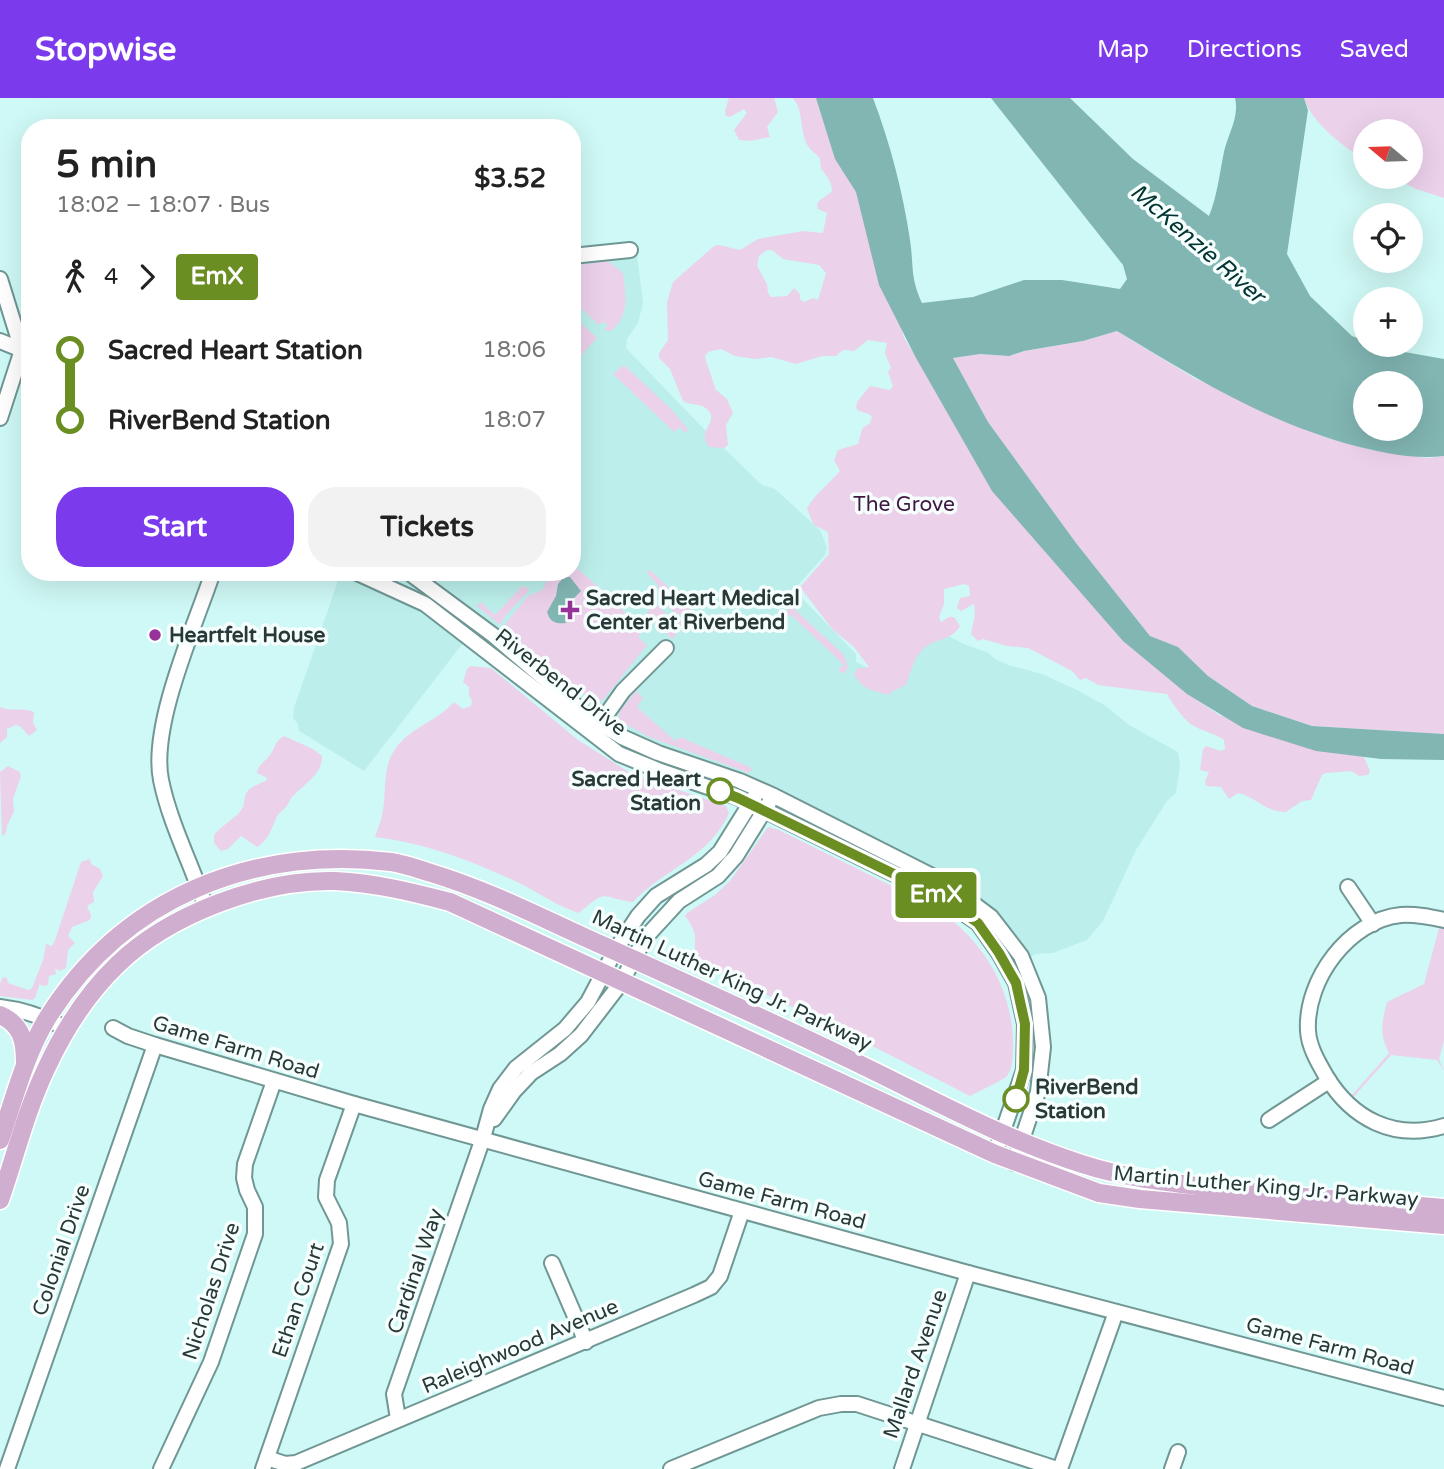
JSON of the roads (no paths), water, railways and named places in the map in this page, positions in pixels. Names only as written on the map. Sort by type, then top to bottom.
[{"type":"main road","name":"Martin Luther King Jr. Parkway","points":[[0,1140],[25,1068],[47,1018],[102,949],[154,910],[199,885],[296,861],[344,859],[396,863],[486,892],[835,1052],[1003,1133],[1082,1164],[1142,1180],[1444,1208]]},
{"type":"main road","name":"Martin Luther King Jr. Parkway","points":[[0,1200],[41,1080],[67,1029],[117,964],[142,943],[206,908],[255,890],[333,881],[392,887],[450,902],[1014,1163],[1098,1193],[1140,1199],[1444,1225]]},
{"type":"main road","points":[[0,1016],[9,1019],[20,1029],[25,1044],[25,1068]]},
{"type":"street","points":[[581,255],[630,250]]},
{"type":"street","points":[[0,279],[21,347]]},
{"type":"street","points":[[0,341],[21,350]]},
{"type":"street","points":[[0,418],[21,353]]},
{"type":"street","points":[[206,908],[169,807],[161,778],[160,742],[166,708],[210,581]]},
{"type":"street","name":"Riverbend Drive","points":[[375,581],[425,604],[596,728],[774,796],[946,883],[991,917],[1021,956],[1038,998],[1043,1047],[1038,1092],[1014,1163]]},
{"type":"street","name":"Riverbend Drive","points":[[422,581],[493,635],[587,715],[619,754],[751,804],[939,896],[978,923],[1016,983],[1025,1024],[1024,1070],[995,1154]]},
{"type":"street","points":[[596,728],[623,691],[666,648]]},
{"type":"street","name":"Cardinal Way","points":[[398,1419],[394,1394],[500,1089],[516,1068],[565,1028],[588,1002],[615,951],[638,916],[656,896],[706,865],[720,852],[759,790]]},
{"type":"street","name":"Cardinal Way","points":[[483,1138],[499,1111],[531,1073],[560,1054],[581,1035],[621,983],[645,938],[679,901],[718,876],[736,856],[774,796]]},
{"type":"street","points":[[1348,887],[1373,924]]},
{"type":"street","points":[[1444,920],[1400,915],[1373,924],[1346,942],[1325,969],[1312,996],[1308,1032],[1315,1058],[1342,1101],[1368,1120],[1400,1130],[1444,1126]]},
{"type":"street","points":[[0,1007],[20,1009],[47,1018],[67,1029]]},
{"type":"street","name":"Game Farm Road","points":[[113,1028],[155,1045],[354,1104],[968,1273],[1444,1398]]},
{"type":"street","name":"Colonial Drive","points":[[7,1469],[155,1045]]},
{"type":"street","name":"Nicholas Drive","points":[[161,1469],[211,1362],[255,1234],[257,1221],[244,1178],[246,1164],[274,1081]]},
{"type":"street","points":[[1269,1120],[1329,1081]]},
{"type":"street","name":"Ethan Court","points":[[265,1463],[341,1244],[339,1223],[326,1197],[327,1180],[354,1104]]},
{"type":"street","name":"Raleighwood Avenue","points":[[265,1463],[296,1463],[586,1342],[710,1287],[720,1276],[742,1211]]},
{"type":"street","points":[[552,1263],[586,1342]]},
{"type":"street","name":"Mallard Avenue","points":[[902,1469],[968,1273]]},
{"type":"street","points":[[671,1469],[799,1415],[841,1404],[857,1404],[1058,1469],[1116,1312]]},
{"type":"street","points":[[1172,1469],[1178,1452]]},
{"type":"water","name":"McKenzie River","points":[[816,98],[873,98],[900,186],[914,279],[922,303],[973,297],[1024,280],[1062,280],[1120,289],[1127,279],[1123,265],[991,98],[1070,98],[1133,159],[1209,216],[1236,113],[1235,98],[1304,98],[1308,110],[1287,254],[1310,296],[1353,336],[1353,357],[1423,355],[1444,359],[1444,456],[1408,456],[1372,450],[1316,434],[1228,395],[1117,331],[1009,356],[980,354],[953,358],[988,422],[1076,543],[1150,636],[1178,647],[1208,676],[1252,706],[1312,726],[1444,734],[1444,760],[1381,759],[1316,751],[1243,728],[1187,694],[1123,641],[992,491],[916,358],[879,285],[856,192],[835,159]]},
{"type":"water","points":[[561,581],[573,581],[581,591],[569,603],[573,614],[566,623],[552,621],[547,612],[556,596]]},
{"type":"place","name":"Sacred Heart Medical Center at Riverbend","points":[[570,610]]},
{"type":"place","name":"Heartfelt House","points":[[155,635]]},
{"type":"place","name":"Sacred Heart Station","points":[[720,791]]},
{"type":"place","name":"RiverBend Station","points":[[1016,1099]]},
{"type":"park label","name":"The Grove","points":[[904,504]]}]
